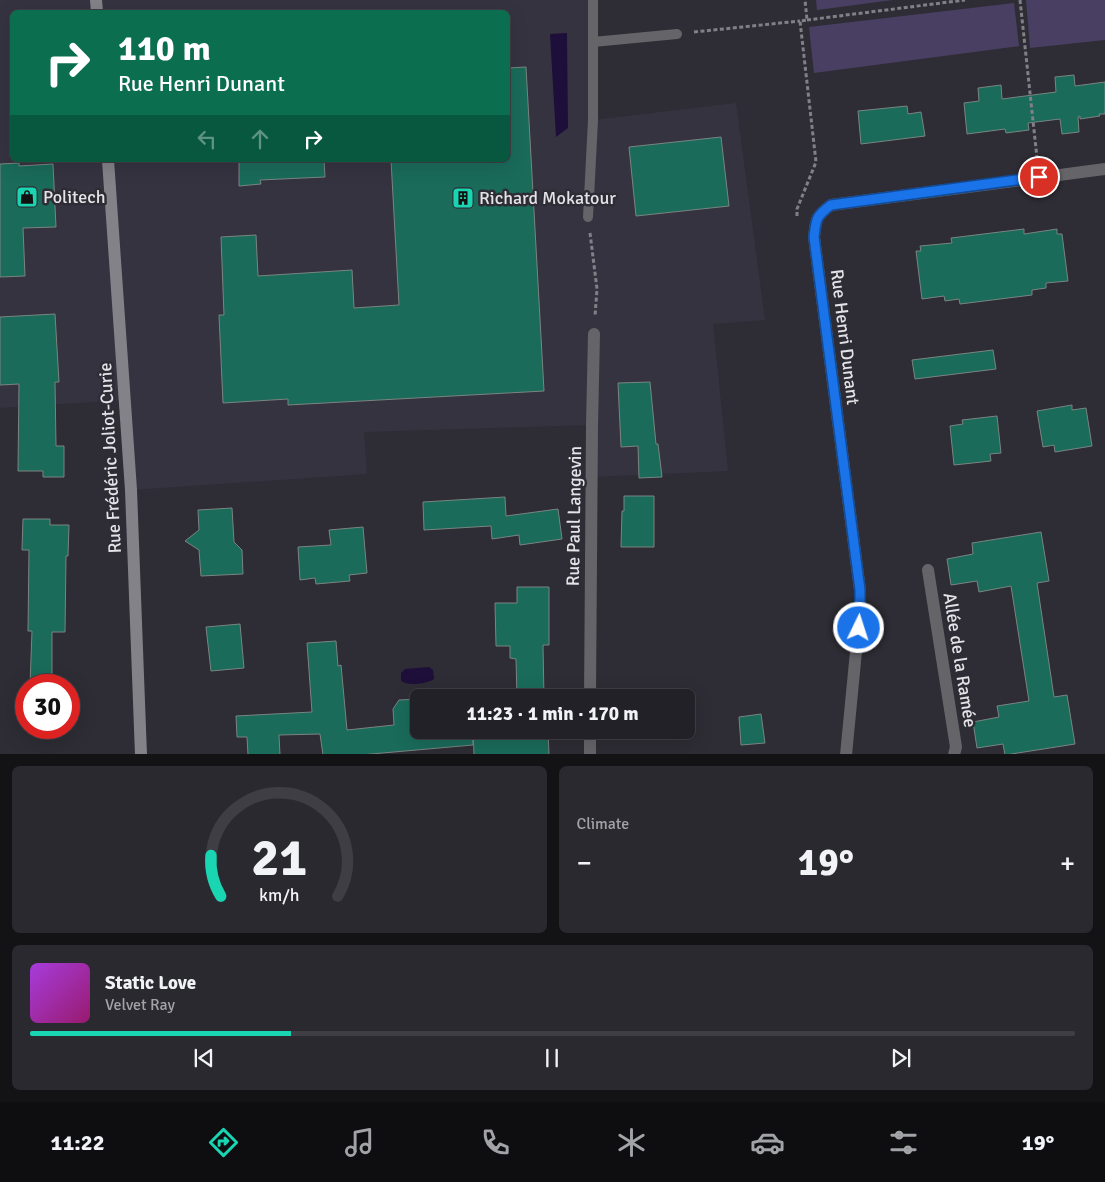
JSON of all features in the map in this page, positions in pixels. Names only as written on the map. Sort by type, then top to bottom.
[{"type":"street","name":"Rue Frédéric Joliot-Curie","points":[[108,162],[131,490],[141,754]]},
{"type":"street","name":"Rue Henri Dunant","points":[[846,754],[860,610],[860,590],[814,237],[815,224],[819,214],[831,205],[1105,169]]},
{"type":"street","name":"Rue Paul Langevin","points":[[590,689],[594,334]]},
{"type":"street","name":"Allée de la Ramée","points":[[928,570],[956,747],[954,754]]},
{"type":"street","points":[[590,739],[590,754]]},
{"type":"lane","points":[[588,217],[593,120],[594,0]]},
{"type":"lane","points":[[593,42],[677,34]]},
{"type":"path","points":[[807,20],[965,0]]},
{"type":"path","points":[[1020,0],[1039,177]]},
{"type":"path","points":[[677,34],[800,22]]},
{"type":"path","points":[[588,217],[597,289],[594,334]]},
{"type":"shaded area","points":[[0,0],[593,0],[593,120],[736,103],[765,320],[713,324],[728,471],[592,477],[591,425],[364,432],[367,474],[131,490],[124,400],[0,408]]},
{"type":"shaded area","points":[[816,0],[893,0],[817,10]]},
{"type":"shaded area","points":[[1026,0],[1105,0],[1105,40],[1030,48]]},
{"type":"shaded area","points":[[1014,3],[1019,46],[814,73],[809,27]]},
{"type":"shaded area","points":[[567,33],[568,128],[556,137],[550,34]]},
{"type":"shaded area","points":[[429,667],[433,670],[434,679],[431,681],[413,684],[401,681],[401,673],[405,669]]},
{"type":"building","name":"Richard Mokatour","points":[[526,67],[544,391],[288,405],[288,399],[223,403],[219,315],[224,315],[221,237],[256,235],[258,276],[352,270],[354,308],[399,305],[391,162],[510,162],[510,68]]},
{"type":"building","points":[[1074,75],[1075,86],[1105,82],[1105,114],[1080,119],[1080,116],[1078,117],[1079,132],[1062,134],[1060,119],[1028,123],[1029,130],[1006,133],[1005,129],[967,134],[964,103],[979,101],[978,88],[1001,85],[1002,99],[1056,92],[1055,77]]},
{"type":"building","points":[[907,106],[908,114],[921,112],[925,136],[861,144],[858,111]]},
{"type":"building","points":[[721,137],[729,206],[636,216],[629,147]]},
{"type":"building","points":[[239,162],[324,162],[325,177],[260,180],[261,184],[239,186]]},
{"type":"building","name":"Politech","points":[[19,163],[19,166],[53,164],[56,227],[23,228],[25,276],[0,277],[0,164]]},
{"type":"building","points":[[1024,229],[1024,234],[1057,229],[1057,234],[1062,234],[1068,281],[1046,283],[1046,288],[1032,290],[1032,295],[960,304],[959,299],[945,301],[944,296],[922,299],[916,251],[921,251],[920,246],[952,243],[951,238]]},
{"type":"building","points":[[55,314],[59,382],[55,382],[56,446],[64,446],[64,477],[43,477],[43,471],[18,471],[19,384],[0,385],[0,317]]},
{"type":"building","points":[[993,350],[996,369],[915,379],[912,360]]},
{"type":"building","points":[[650,382],[656,444],[658,444],[662,477],[639,478],[638,446],[621,447],[618,383]]},
{"type":"building","points":[[1072,405],[1072,410],[1086,408],[1092,446],[1055,452],[1054,445],[1043,447],[1037,411]]},
{"type":"building","points":[[997,416],[1001,453],[990,454],[991,461],[954,465],[950,426],[963,424],[962,420]]},
{"type":"building","points":[[624,496],[654,496],[654,547],[621,547]]},
{"type":"building","points":[[505,497],[506,516],[558,509],[562,539],[520,545],[519,535],[492,539],[491,526],[424,530],[423,502]]},
{"type":"building","points":[[232,508],[234,542],[242,550],[243,574],[201,576],[199,550],[185,541],[199,530],[198,510]]},
{"type":"building","points":[[23,519],[50,519],[50,525],[69,525],[68,556],[66,556],[65,632],[52,632],[52,674],[30,674],[32,631],[28,631],[29,550],[22,550]]},
{"type":"building","points":[[363,527],[367,573],[349,575],[350,581],[316,584],[315,578],[300,580],[298,547],[331,545],[329,530]]},
{"type":"building","points":[[1041,532],[1049,581],[1037,583],[1054,697],[1067,695],[1075,744],[1011,754],[1005,754],[1003,744],[977,748],[973,722],[999,717],[997,706],[1029,701],[1011,586],[979,592],[977,581],[951,585],[947,559],[973,554],[972,543]]},
{"type":"building","points":[[517,587],[549,587],[549,645],[543,645],[544,689],[517,689],[516,659],[510,658],[510,646],[496,646],[495,603],[517,603]]},
{"type":"building","points":[[240,624],[244,668],[211,671],[206,627]]},
{"type":"building","points":[[336,641],[338,666],[341,665],[347,730],[394,725],[393,709],[399,700],[410,699],[410,739],[473,739],[473,745],[371,754],[323,754],[320,734],[279,735],[280,754],[248,754],[247,737],[237,737],[236,716],[312,712],[307,643]]},
{"type":"building","points":[[761,714],[765,743],[741,745],[739,717]]},
{"type":"building","points":[[473,739],[548,739],[549,754],[474,754]]},
{"type":"place","name":"Politech","points":[[27,197]]},
{"type":"place","name":"Richard Mokatour","points":[[463,198]]},
{"type":"route","points":[[859,628],[860,590],[814,237],[815,224],[819,214],[831,205],[1039,177]]}]
